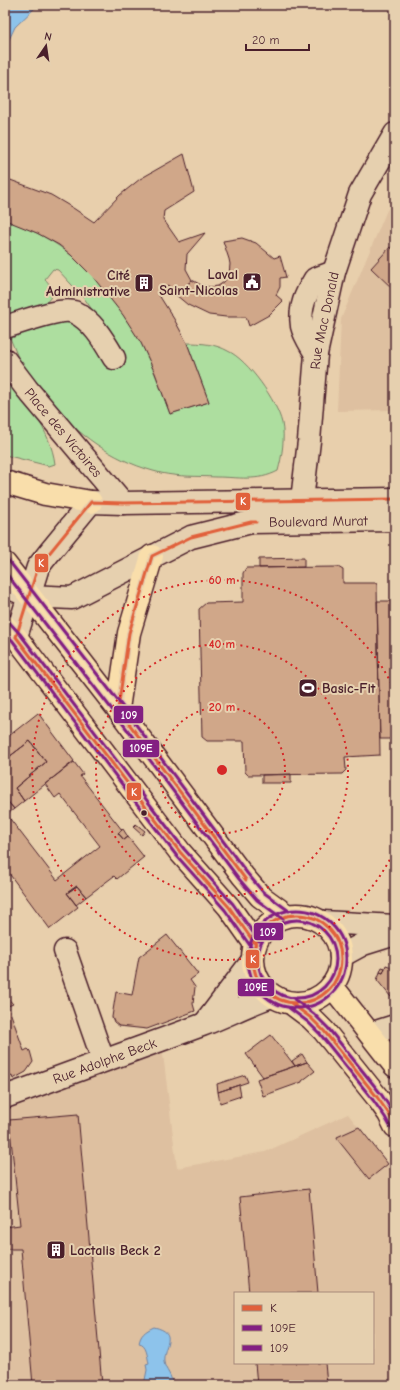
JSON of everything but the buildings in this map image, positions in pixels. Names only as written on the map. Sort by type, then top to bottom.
[{"type":"main road","points":[[5,482],[45,494],[91,502]]},
{"type":"main road","points":[[118,709],[129,633],[137,602],[152,556]]},
{"type":"main road","points":[[5,564],[118,709],[243,876],[260,896],[286,915]]},
{"type":"main road","points":[[11,632],[180,852],[229,907],[253,952],[254,971],[264,990],[282,999],[311,1018],[324,1031],[389,1114],[395,1126]]},
{"type":"main road","points":[[253,952],[263,929],[274,920],[286,915],[299,914],[311,916],[323,922],[332,932],[339,944],[342,956],[339,972],[332,986],[322,996],[309,1002],[282,999]]},
{"type":"main road","points":[[332,986],[395,1066]]},
{"type":"street","name":"Rue Mac Donald","points":[[302,511],[316,354],[334,272],[360,194],[395,134]]},
{"type":"street","points":[[5,327],[59,311],[73,311],[88,322],[100,336],[114,358]]},
{"type":"street","name":"Place des Victoires","points":[[5,360],[27,389],[123,503]]},
{"type":"street","name":"Boulevard Murat","points":[[5,586],[29,596],[72,598],[191,537],[302,511],[395,499]]},
{"type":"street","points":[[11,632],[29,596],[38,567],[91,502]]},
{"type":"street","name":"Boulevard Murat","points":[[91,502],[302,511],[395,520]]},
{"type":"street","points":[[323,922],[395,926]]},
{"type":"street","points":[[342,956],[363,944],[395,934]]},
{"type":"street","points":[[65,951],[103,1060]]},
{"type":"street","points":[[204,1024],[253,952]]},
{"type":"street","name":"Rue Adolphe Beck","points":[[5,1097],[204,1024],[250,1004],[282,999]]},
{"type":"street","points":[[370,1034],[395,1026]]},
{"type":"shaded area","points":[[395,201],[395,410],[337,411],[341,319],[387,210]]},
{"type":"shaded area","points":[[162,1046],[177,1168],[265,1152],[348,1114],[395,1174],[395,1385],[5,1385],[5,1102]]},
{"type":"green space","points":[[7,220],[47,238],[71,255],[94,277],[116,303],[141,343],[153,369],[170,414],[209,402],[187,343],[213,345],[228,351],[244,363],[261,382],[268,393],[282,423],[283,447],[278,471],[263,477],[255,478],[181,476],[161,473],[145,469],[116,456],[90,440],[65,419],[41,396],[27,376],[8,333],[59,321],[80,327],[95,314],[84,298],[58,270],[53,269],[45,279],[51,289],[51,296],[49,300],[38,307],[5,320],[5,226]]},
{"type":"green space","points":[[5,374],[29,405],[43,428],[53,452],[55,464],[49,466],[5,455]]},
{"type":"water","points":[[5,5],[38,5],[15,27],[5,48]]},
{"type":"water","points":[[154,1327],[162,1330],[168,1336],[164,1362],[172,1385],[144,1385],[147,1370],[146,1364],[149,1363],[144,1346],[139,1344],[140,1338],[148,1330]]},
{"type":"transit line","name":"K","points":[[91,502],[123,503],[395,499]]},
{"type":"transit line","name":"K","points":[[16,637],[38,567],[91,502]]},
{"type":"transit line","name":"K","points":[[152,556],[191,537],[256,522]]},
{"type":"transit line","name":"K","points":[[118,709],[129,633],[152,556]]},
{"type":"transit line","name":"109","points":[[9,561],[122,706],[247,873],[263,892],[289,911]]},
{"type":"transit line","name":"109E","points":[[5,572],[114,712],[239,879],[257,900],[283,919]]},
{"type":"transit line","name":"109","points":[[9,622],[20,634],[184,849],[233,904],[259,941]]},
{"type":"transit line","name":"109E","points":[[5,633],[12,640],[176,855],[225,910],[251,947]]},
{"type":"transit line","name":"K","points":[[16,637],[180,852],[229,907],[255,944]]},
{"type":"transit line","name":"K","points":[[118,709],[246,880]]},
{"type":"transit line","name":"109E","points":[[297,910],[316,913],[332,924],[343,940],[346,959],[343,978],[332,994],[316,1005],[297,1008],[278,1005],[262,994],[251,978],[248,959],[251,940],[262,924],[278,913],[297,910]]},
{"type":"transit line","name":"K","points":[[288,915],[306,915],[322,922],[334,934],[341,950],[341,959],[341,968],[334,984],[322,996],[306,1003],[288,1003],[272,996],[260,984],[253,968],[253,950],[260,934],[272,922],[288,915]]},
{"type":"transit line","name":"109","points":[[289,920],[305,920],[319,926],[330,937],[336,951],[336,959],[336,967],[330,981],[319,992],[305,998],[289,998],[275,992],[264,981],[258,967],[258,951],[264,937],[275,926],[289,920]]},
{"type":"transit line","name":"109","points":[[294,999],[314,1014],[328,1028],[381,1094],[395,1115]]},
{"type":"transit line","name":"K","points":[[291,1003],[311,1018],[324,1031],[377,1097],[389,1114],[395,1126]]},
{"type":"transit line","name":"109E","points":[[288,1007],[308,1022],[320,1034],[373,1100],[391,1128]]},
{"type":"place","name":"Laval Saint-Nicolas","points":[[252,282]]},
{"type":"place","name":"Cité Administrative","points":[[144,283]]},
{"type":"place","name":"Basic-Fit","points":[[308,688]]},
{"type":"place","name":"Lactalis Beck 2","points":[[56,1250]]}]
